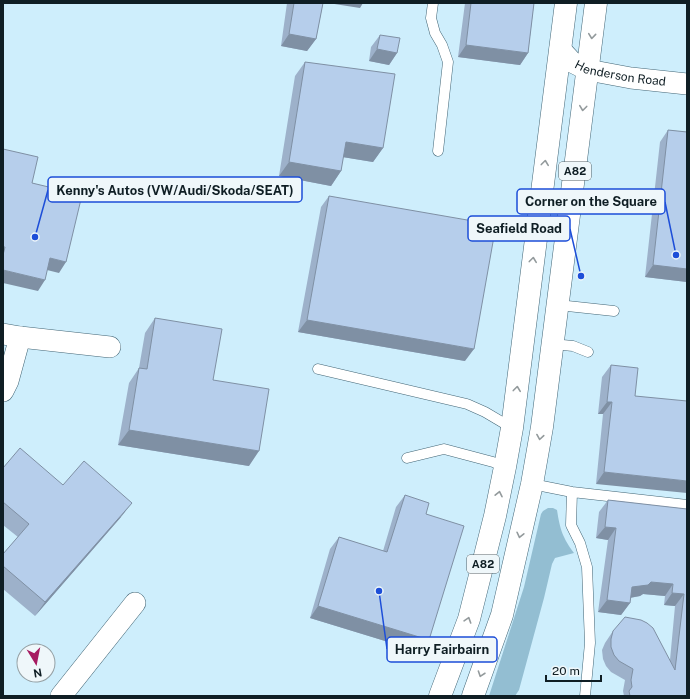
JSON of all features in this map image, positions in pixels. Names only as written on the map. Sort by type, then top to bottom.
[{"type":"highway","name":"A82","points":[[440,696],[469,619],[495,516],[505,467],[512,428],[566,3]]},
{"type":"highway","name":"A82","points":[[473,696],[502,615],[532,484],[542,427],[596,3]]},
{"type":"street","name":"Henderson Road","points":[[560,49],[572,62],[588,70],[630,78],[687,84]]},
{"type":"street","points":[[3,391],[8,381],[12,335],[110,347]]},
{"type":"street","points":[[61,696],[135,603]]},
{"type":"lane","points":[[433,3],[431,18],[435,33],[442,45],[448,62],[438,151]]},
{"type":"lane","points":[[558,305],[614,311]]},
{"type":"lane","points":[[552,344],[573,346],[588,352]]},
{"type":"lane","points":[[318,369],[467,404],[485,412],[512,428]]},
{"type":"lane","points":[[407,458],[444,449],[493,462],[505,467]]},
{"type":"lane","points":[[532,484],[572,492],[687,506]]},
{"type":"lane","points":[[572,492],[572,526],[580,543],[587,567],[590,643],[585,696]]},
{"type":"shaded area","points":[[548,508],[557,510],[562,533],[574,553],[555,558],[552,564],[519,690],[515,696],[489,696],[524,587],[541,514]]},
{"type":"building","points":[[294,3],[323,3],[316,39],[289,34]]},
{"type":"building","points":[[471,3],[534,3],[528,53],[466,45]]},
{"type":"building","points":[[380,35],[400,38],[397,53],[377,49]]},
{"type":"building","points":[[305,62],[395,74],[383,148],[346,142],[341,171],[289,162]]},
{"type":"building","points":[[668,130],[687,132],[687,269],[653,265]]},
{"type":"building","points":[[3,149],[38,157],[32,183],[82,195],[66,262],[50,258],[45,280],[3,270],[3,255],[5,247],[3,247]]},
{"type":"building","points":[[329,196],[496,225],[474,349],[307,320]]},
{"type":"building","points":[[155,318],[222,329],[213,380],[269,389],[259,451],[129,430],[139,368],[147,369]]},
{"type":"building","points":[[611,365],[638,368],[635,396],[687,401],[687,481],[604,472],[612,402],[607,402]]},
{"type":"building","points":[[20,448],[63,485],[84,461],[132,503],[45,602],[3,566],[3,554],[29,524],[3,502],[3,468]]},
{"type":"building","points":[[405,495],[429,503],[426,514],[464,526],[429,640],[318,606],[339,537],[387,552]]},
{"type":"building","points":[[608,500],[687,509],[687,696],[630,696],[629,691],[632,687],[631,680],[633,669],[619,661],[614,655],[611,647],[613,631],[625,617],[641,620],[647,623],[653,628],[675,670],[684,594],[672,593],[673,584],[651,582],[648,585],[632,587],[630,603],[607,600],[616,528],[605,527]]},
{"type":"place","name":"Kenny's Autos (VW/Audi/Skoda/SEAT)","points":[[35,237]]},
{"type":"place","name":"Corner on the Square","points":[[676,255]]},
{"type":"place","name":"Seafield Road","points":[[581,276]]},
{"type":"place","name":"Harry Fairbairn","points":[[379,591]]}]
